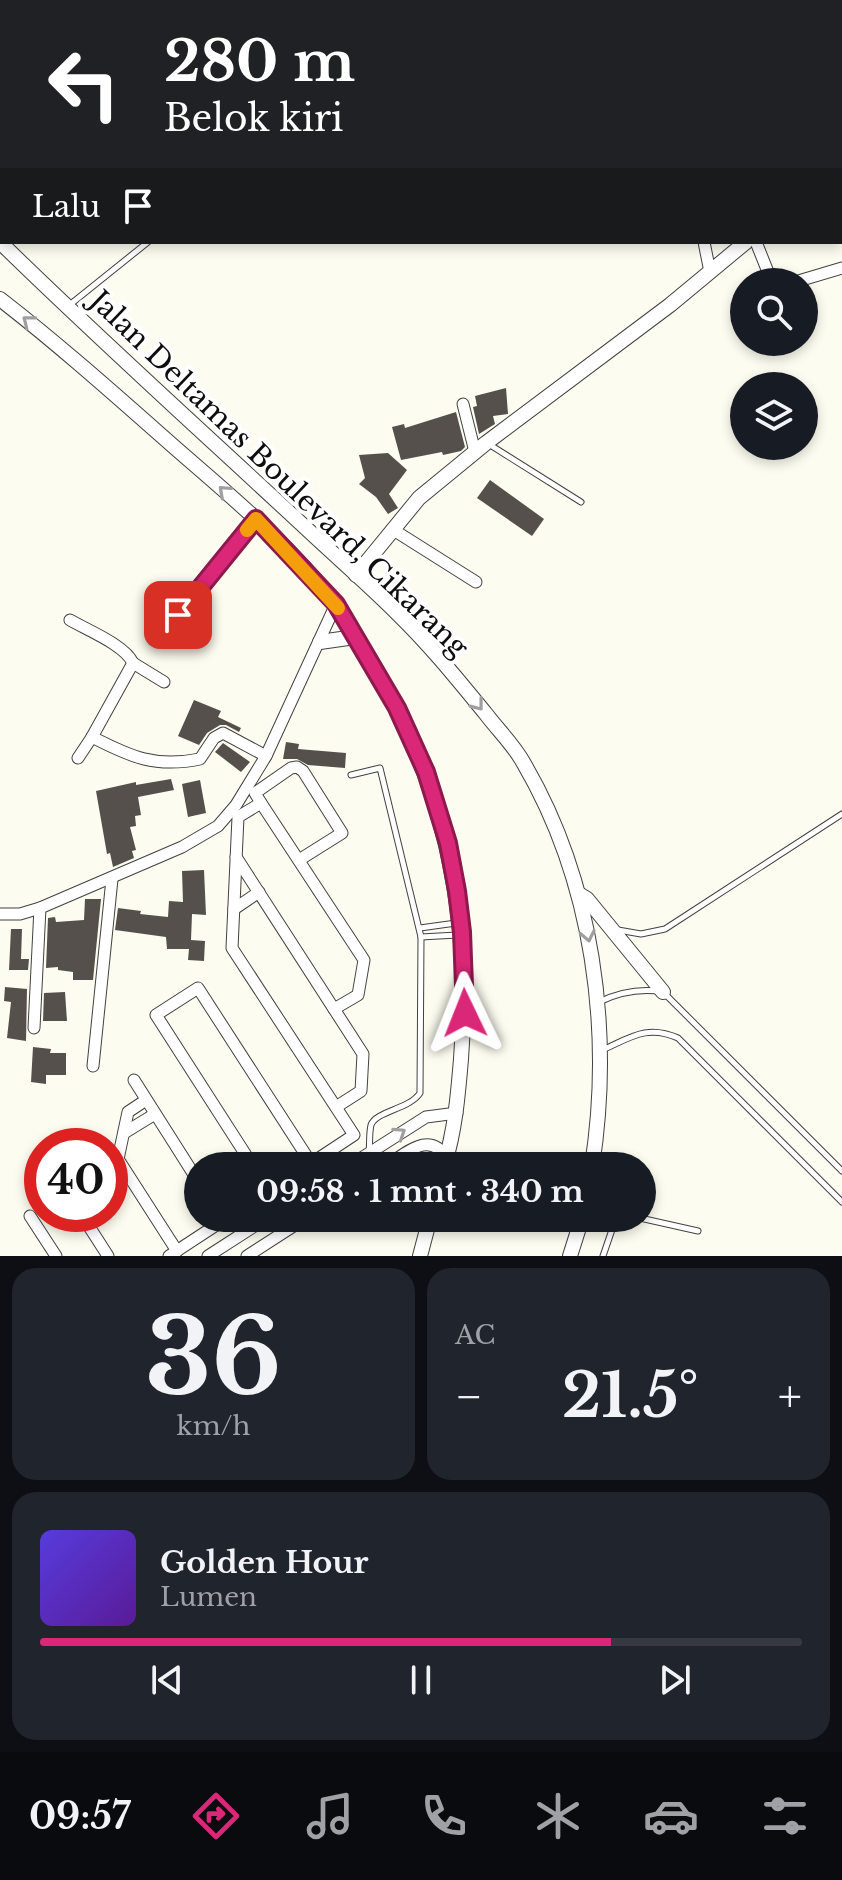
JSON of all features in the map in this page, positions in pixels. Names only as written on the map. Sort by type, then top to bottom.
[{"type":"street","name":"Jalan Deltamas Boulevard, Cikarang","points":[[2,244],[356,575],[428,646],[509,741],[544,803],[579,894],[591,950],[600,1051],[594,1152]]},
{"type":"street","points":[[704,244],[710,272]]},
{"type":"street","points":[[356,575],[419,498],[480,447],[637,331],[744,244]]},
{"type":"street","points":[[757,244],[766,268]]},
{"type":"street","points":[[818,275],[842,268]]},
{"type":"street","points":[[0,299],[80,364],[256,519],[336,604],[397,708],[426,772],[448,843],[462,928],[465,1013],[457,1113],[448,1152]]},
{"type":"street","points":[[463,404],[480,447]]},
{"type":"street","points":[[159,636],[256,519]]},
{"type":"street","points":[[392,529],[476,582]]},
{"type":"street","points":[[0,914],[20,914],[40,908],[112,879],[182,847],[218,826],[236,805],[266,756],[336,604]]},
{"type":"street","points":[[70,620],[105,639],[129,656],[133,663],[164,682]]},
{"type":"street","points":[[320,642],[355,637]]},
{"type":"street","points":[[78,758],[133,663]]},
{"type":"street","points":[[92,737],[129,756],[158,763],[200,759],[214,738],[223,733],[266,756]]},
{"type":"street","points":[[299,860],[342,833],[303,771],[297,767],[255,793],[364,960],[358,995],[334,1009]]},
{"type":"street","points":[[261,803],[238,817],[232,948],[354,1135],[328,1152]]},
{"type":"street","points":[[236,857],[363,1054],[361,1091],[336,1107]]},
{"type":"street","points":[[93,1066],[112,879]]},
{"type":"street","points":[[234,909],[259,892]]},
{"type":"street","points":[[579,894],[587,899],[663,992]]},
{"type":"street","points":[[34,1028],[40,908]]},
{"type":"street","points":[[244,1152],[156,1015],[198,988],[301,1152]]},
{"type":"street","points":[[134,1080],[184,1159]]},
{"type":"street","points":[[125,1128],[128,1112],[146,1100]]},
{"type":"street","points":[[371,1152],[426,1117],[457,1113]]},
{"type":"street","points":[[128,1131],[155,1114]]},
{"type":"street","points":[[407,1152],[426,1144],[439,1147],[441,1152]]},
{"type":"street","points":[[128,1176],[173,1253],[204,1232]]},
{"type":"street","points":[[40,1232],[56,1256]]},
{"type":"street","points":[[93,1232],[108,1256]]},
{"type":"street","points":[[208,1256],[245,1232],[252,1253],[284,1232]]},
{"type":"street","points":[[420,1256],[426,1232]]},
{"type":"street","points":[[570,1256],[578,1232]]},
{"type":"lane","points":[[66,307],[145,244]]},
{"type":"lane","points":[[480,447],[581,502]]},
{"type":"lane","points":[[351,775],[380,768],[421,937],[420,1093],[411,1103],[374,1119],[370,1127],[369,1152]]},
{"type":"lane","points":[[612,929],[641,934],[665,929],[842,814]]},
{"type":"lane","points":[[420,928],[462,928]]},
{"type":"lane","points":[[421,937],[462,928]]},
{"type":"lane","points":[[596,1004],[625,992],[648,989],[663,992],[842,1171]]},
{"type":"lane","points":[[600,1051],[643,1031],[662,1031],[678,1038],[842,1202]]},
{"type":"lane","points":[[656,1222],[698,1231]]},
{"type":"lane","points":[[603,1256],[611,1232]]},
{"type":"building","points":[[506,388],[508,414],[493,416],[495,424],[479,434],[473,407],[477,406],[475,396]]},
{"type":"building","points":[[456,412],[465,447],[461,451],[401,460],[392,427],[404,424],[405,428]]},
{"type":"building","points":[[388,453],[407,470],[389,494],[398,508],[388,514],[376,497],[359,484],[365,478],[359,455]]},
{"type":"building","points":[[490,480],[544,519],[532,536],[477,498]]},
{"type":"building","points":[[194,700],[221,711],[218,717],[241,728],[239,732],[220,725],[207,733],[199,745],[178,736]]},
{"type":"building","points":[[286,742],[299,744],[298,749],[346,753],[345,768],[283,759]]},
{"type":"building","points":[[223,743],[250,762],[241,772],[215,752]]},
{"type":"building","points":[[171,779],[174,790],[138,797],[141,815],[135,816],[136,826],[130,827],[136,850],[132,851],[134,858],[113,867],[110,853],[107,854],[96,791],[136,782],[136,785]]},
{"type":"building","points":[[200,780],[206,813],[188,817],[182,784]]},
{"type":"building","points":[[204,870],[206,915],[192,914],[191,940],[205,941],[204,961],[188,960],[189,949],[167,949],[166,937],[115,930],[118,908],[168,917],[169,901],[183,902],[182,871]]},
{"type":"building","points":[[85,899],[101,899],[93,980],[73,980],[73,972],[58,970],[58,967],[46,968],[48,918],[55,917],[56,922],[84,920]]},
{"type":"building","points":[[11,929],[22,929],[21,959],[29,959],[28,970],[9,970]]},
{"type":"building","points":[[5,987],[27,989],[26,1041],[7,1038],[11,1002],[4,1001]]},
{"type":"building","points":[[65,992],[67,1021],[43,1021],[44,993]]},
{"type":"building","points":[[33,1047],[51,1049],[50,1053],[66,1053],[66,1075],[46,1075],[46,1084],[31,1082]]},
{"type":"slow traffic","points":[[247,530],[256,519],[338,608]]},
{"type":"route","points":[[178,615],[256,519],[336,604],[397,708],[426,772],[448,843],[457,891],[465,1013]]}]
